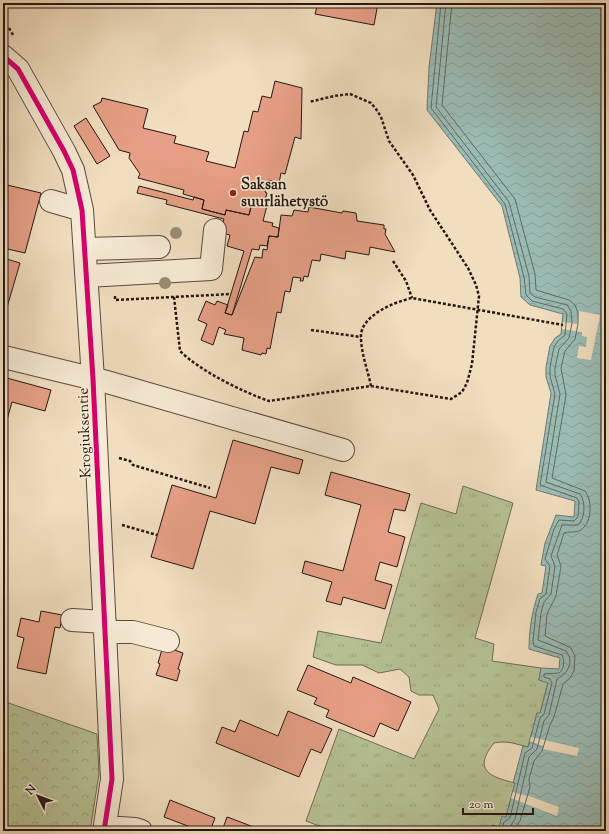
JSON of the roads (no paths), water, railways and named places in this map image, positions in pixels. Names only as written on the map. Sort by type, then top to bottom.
[{"type":"street","name":"Krogiuksentie","points":[[3,56],[18,69],[64,152],[73,170],[82,210],[86,249],[93,379],[112,779],[105,829]]},
{"type":"street","points":[[51,201],[82,210]]},
{"type":"street","points":[[87,276],[211,269],[215,230]]},
{"type":"street","points":[[86,249],[159,246]]},
{"type":"street","points":[[4,357],[93,379],[343,450]]},
{"type":"street","points":[[72,620],[133,632],[168,641]]},
{"type":"street","points":[[105,829],[135,829],[141,831]]},
{"type":"water","points":[[437,3],[606,3],[606,831],[490,831],[492,825],[499,827],[502,816],[506,817],[523,746],[528,747],[537,713],[540,713],[548,683],[539,680],[541,668],[559,669],[560,658],[529,649],[531,621],[538,594],[542,593],[546,566],[541,565],[545,543],[556,515],[574,517],[575,501],[536,490],[551,393],[546,377],[546,367],[550,346],[555,338],[561,334],[563,314],[530,305],[521,297],[520,278],[502,206],[427,110],[429,67]]},
{"type":"place","name":"Saksan suurlähetystö","points":[[233,193]]}]
